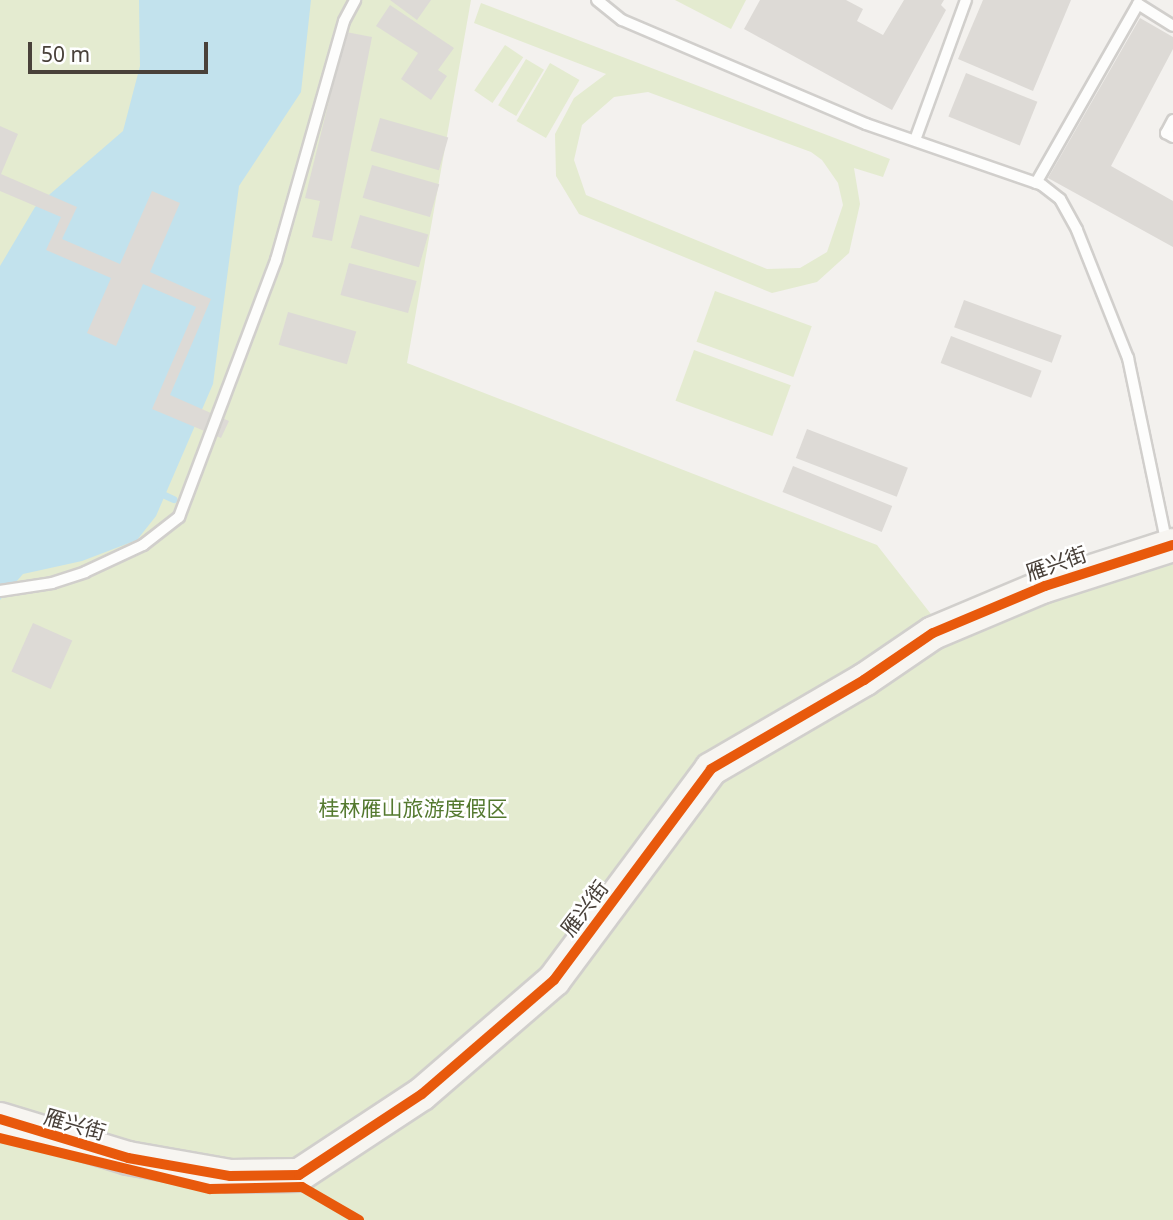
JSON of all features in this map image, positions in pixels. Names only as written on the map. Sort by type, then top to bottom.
[{"type":"street","name":"雁兴街","points":[[0,1119],[128,1158],[230,1176],[299,1175],[422,1094],[554,980],[710,769],[864,680],[933,633],[1045,586],[1170,547]]},
{"type":"lane","points":[[0,591],[52,583],[85,572],[143,545],[179,517],[276,260],[344,21],[355,0]]},
{"type":"lane","points":[[597,0],[622,20],[866,124],[1036,183],[1060,199],[1077,230],[1128,358],[1170,547]]},
{"type":"lane","points":[[915,140],[966,0]]},
{"type":"lane","points":[[1036,183],[1135,2],[1173,26]]},
{"type":"lane","points":[[1173,120],[1166,134],[1173,137]]},
{"type":"green space","name":"桂林雁山旅游度假区","points":[[0,0],[471,0],[407,363],[877,545],[934,618],[1173,545],[1173,1220],[0,1220]]},
{"type":"green space","points":[[675,0],[746,0],[731,29]]},
{"type":"green space","points":[[481,3],[890,159],[883,177],[854,168],[860,204],[849,253],[817,282],[772,293],[579,214],[556,176],[555,134],[574,98],[606,74],[474,23]],"holes":[[[648,92],[811,152],[822,160],[838,183],[843,205],[827,252],[800,268],[767,269],[586,195],[574,160],[582,125],[614,97]]]},
{"type":"green space","points":[[505,45],[523,57],[492,103],[474,91]]},
{"type":"green space","points":[[526,59],[544,70],[516,116],[498,105]]},
{"type":"green space","points":[[550,63],[579,80],[546,138],[516,121]]},
{"type":"green space","points":[[715,291],[812,326],[793,377],[697,342]]},
{"type":"green space","points":[[694,350],[791,385],[772,436],[676,401]]},
{"type":"water","points":[[139,0],[311,0],[301,92],[239,186],[213,384],[156,516],[137,540],[82,561],[23,574],[0,600],[0,266],[35,207],[123,131],[140,66]]},
{"type":"building","points":[[390,0],[431,0],[417,20]]},
{"type":"building","points":[[760,0],[846,0],[863,9],[857,21],[883,35],[904,0],[944,0],[941,5],[946,10],[892,110],[744,29]]},
{"type":"building","points":[[983,0],[1071,0],[1033,91],[958,59]]},
{"type":"building","points":[[390,5],[454,48],[438,70],[447,76],[431,100],[401,79],[418,53],[376,26]]},
{"type":"building","points":[[1140,18],[1173,37],[1173,49],[1111,166],[1173,201],[1173,247],[1048,178]]},
{"type":"building","points":[[346,32],[372,37],[332,241],[312,237],[320,201],[305,198]]},
{"type":"building","points":[[966,73],[1037,102],[1020,145],[948,117]]},
{"type":"building","points":[[380,118],[448,138],[439,170],[371,151]]},
{"type":"building","points":[[0,126],[18,134],[1,174],[77,207],[62,239],[120,264],[152,191],[180,203],[150,272],[211,299],[170,395],[229,421],[221,438],[152,409],[196,307],[143,284],[116,346],[87,333],[111,278],[46,250],[61,217],[0,191]]},
{"type":"building","points":[[372,165],[439,184],[430,217],[363,198]]},
{"type":"building","points":[[360,215],[428,235],[419,267],[351,248]]},
{"type":"building","points":[[349,263],[417,281],[408,313],[340,295]]},
{"type":"building","points":[[964,300],[1062,336],[1052,363],[954,327]]},
{"type":"building","points":[[288,312],[356,332],[347,364],[279,345]]},
{"type":"building","points":[[951,336],[1042,371],[1031,398],[941,363]]},
{"type":"building","points":[[807,429],[908,468],[897,497],[796,458]]},
{"type":"building","points":[[793,466],[892,506],[882,532],[783,492]]},
{"type":"building","points":[[33,623],[72,640],[51,689],[11,671]]},
{"type":"waterway","points":[[158,492],[173,499]]},
{"type":"cycle path","points":[[0,1119],[128,1158],[230,1176],[299,1175],[422,1094],[554,980],[711,769],[864,680],[933,633],[1045,586],[1173,545]]},
{"type":"cycle path","points":[[0,1138],[210,1189],[302,1187],[359,1220]]}]
